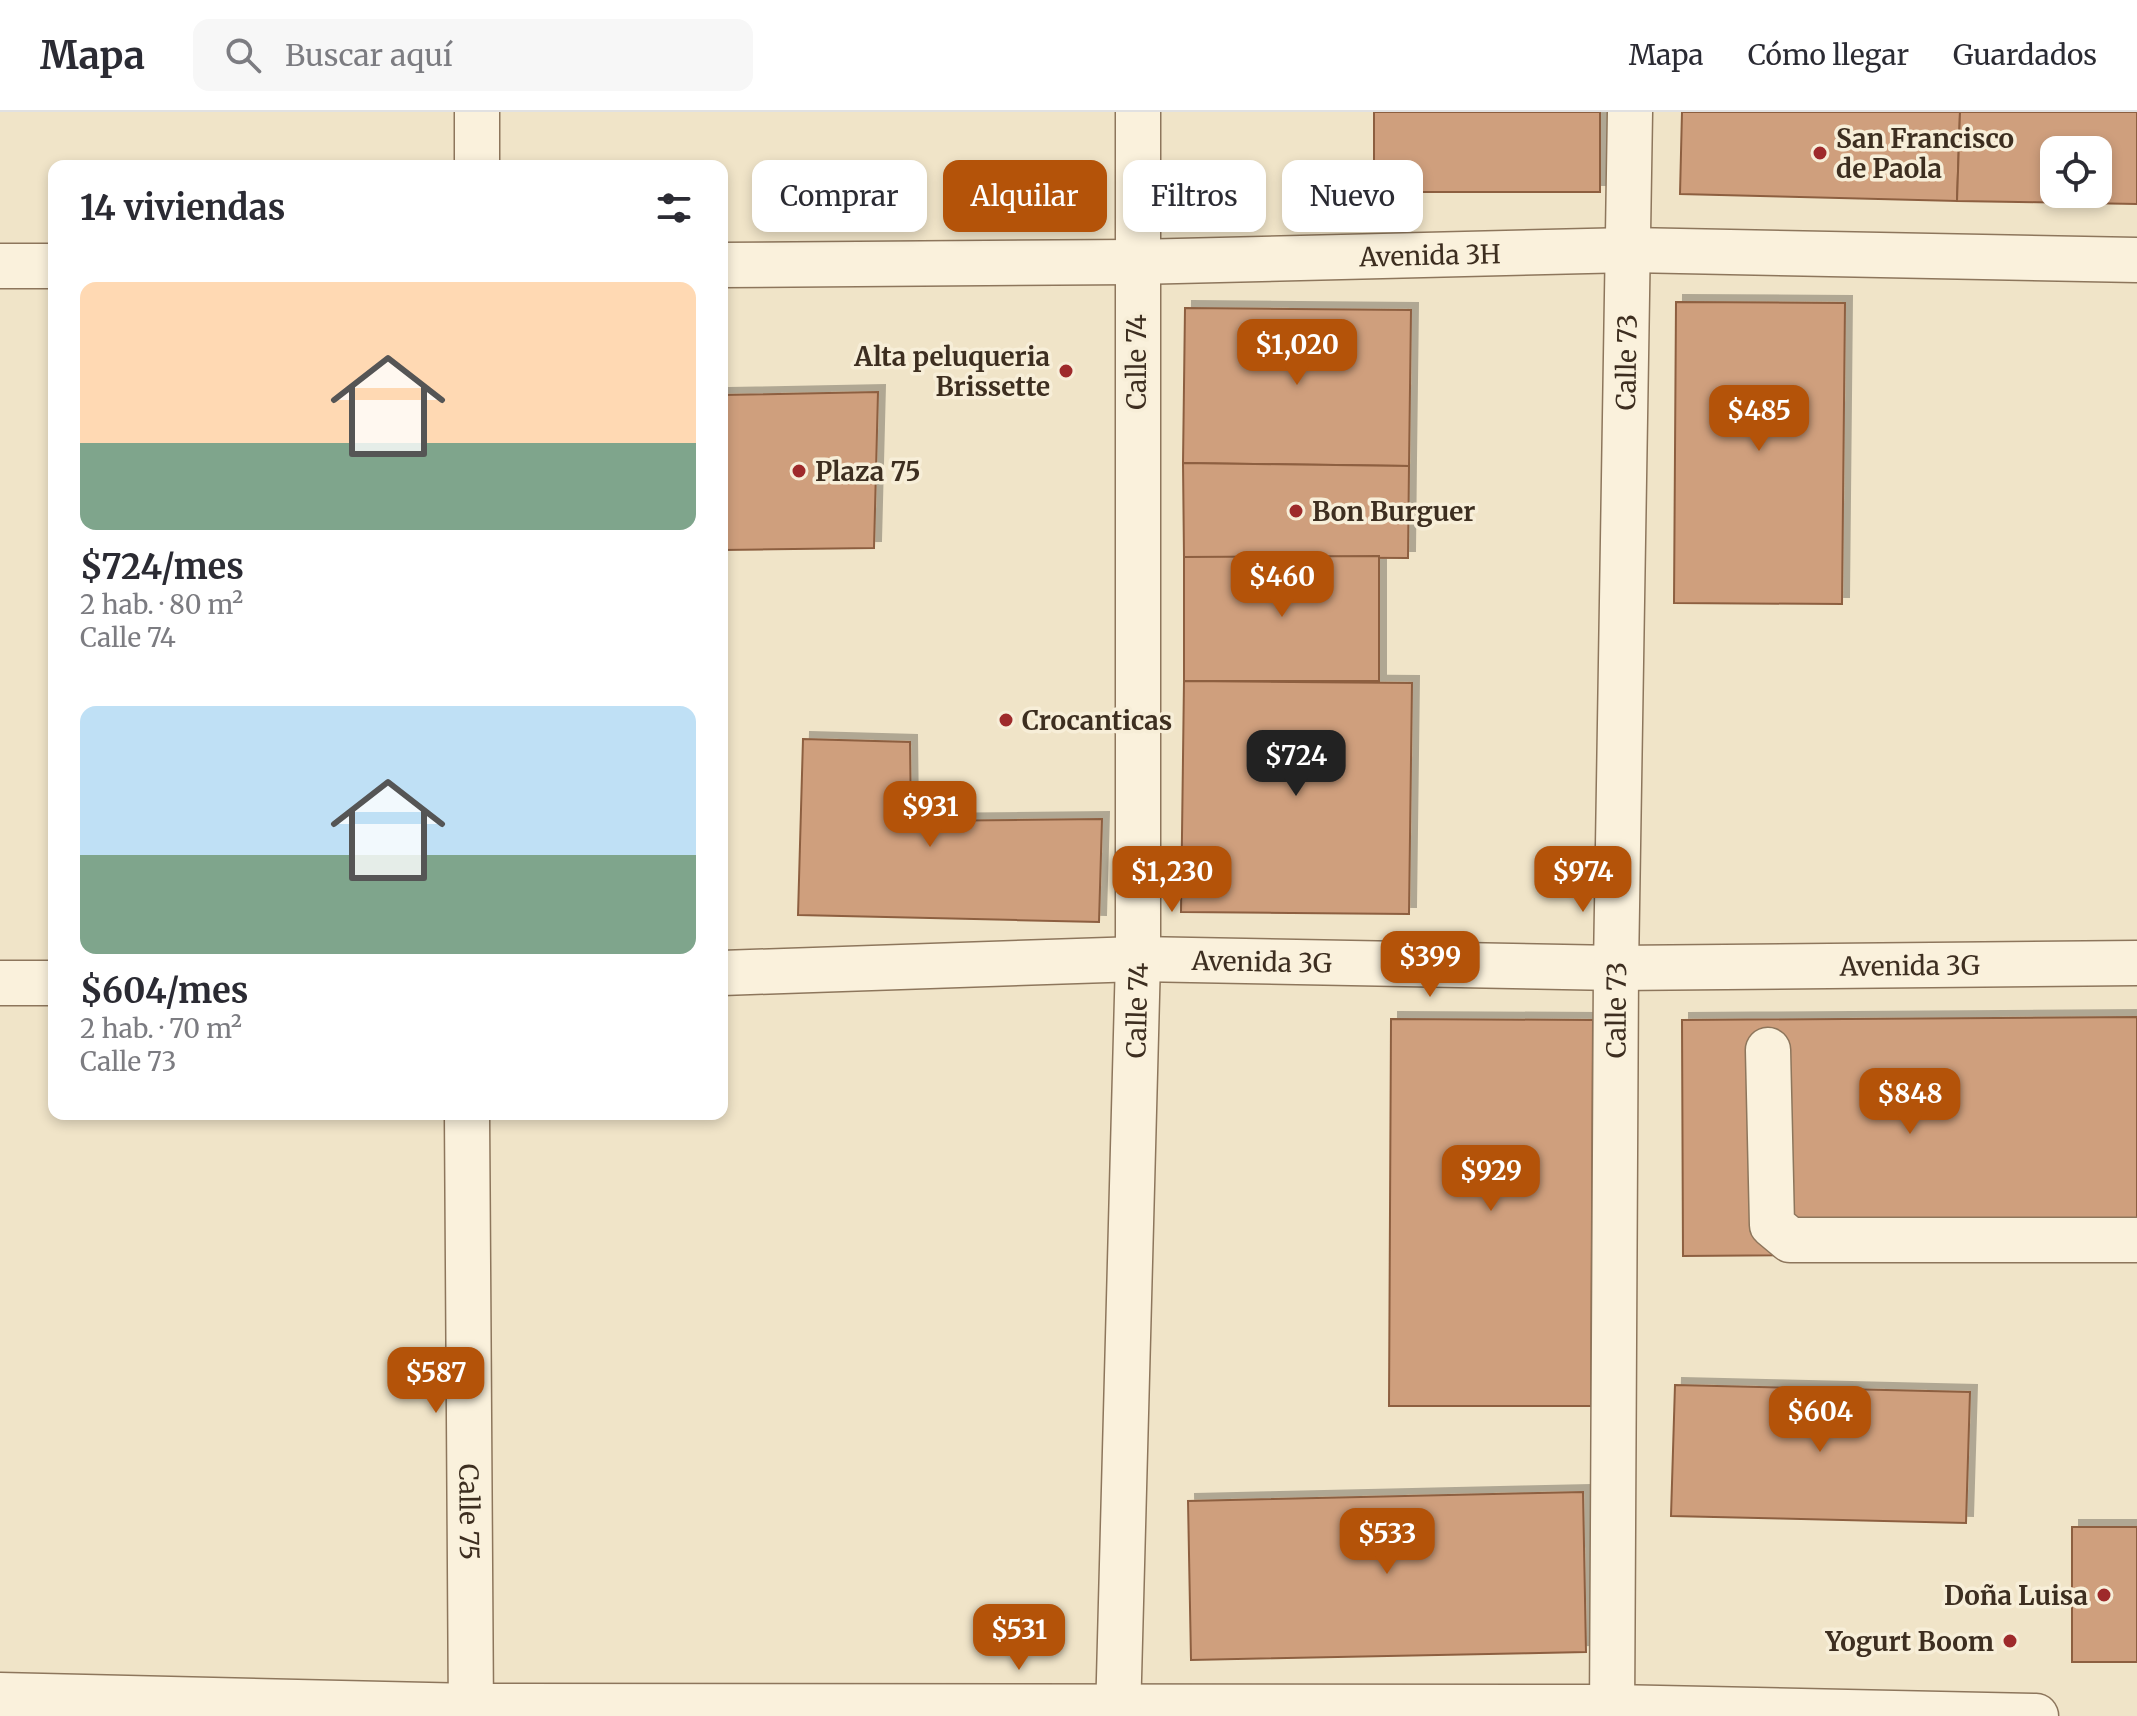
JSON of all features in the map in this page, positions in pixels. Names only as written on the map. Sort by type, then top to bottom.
[{"type":"street","points":[[477,112],[477,160]]},
{"type":"street","name":"Calle 74","points":[[1118,1711],[1138,959],[1135,262],[1138,112]]},
{"type":"street","name":"Calle 73","points":[[1612,1711],[1616,968],[1630,112]]},
{"type":"street","name":"Avenida 3H","points":[[728,265],[1135,262],[1630,250],[2137,260]]},
{"type":"street","points":[[0,266],[48,266]]},
{"type":"street","name":"Avenida 3G","points":[[728,973],[1138,959],[1616,968],[2137,963]]},
{"type":"street","points":[[0,983],[48,983]]},
{"type":"street","points":[[1768,1050],[1772,1225],[1790,1240],[1813,1243],[2137,1240]]},
{"type":"street","name":"Calle 75","points":[[467,1120],[472,1711]]},
{"type":"street","points":[[0,1695],[472,1711],[1612,1711],[2036,1716]]},
{"type":"building","points":[[1374,112],[1600,112],[1600,192],[1423,192],[1423,160],[1374,160]]},
{"type":"building","name":"San Francisco de Paola","points":[[1682,112],[1960,112],[1957,201],[1680,194]]},
{"type":"building","points":[[1960,112],[2137,112],[2137,204],[2112,204],[2112,136],[2040,136],[2040,202],[1957,201]]},
{"type":"building","points":[[1676,302],[1845,303],[1842,604],[1674,603]]},
{"type":"building","points":[[1185,308],[1411,310],[1409,466],[1183,463]]},
{"type":"building","name":"Plaza 75","points":[[878,392],[874,548],[728,550],[728,395]]},
{"type":"building","name":"Bon Burguer","points":[[1183,463],[1409,466],[1408,558],[1184,557]]},
{"type":"building","points":[[1379,556],[1379,681],[1184,681],[1184,557]]},
{"type":"building","points":[[1184,681],[1412,683],[1409,914],[1181,912]]},
{"type":"building","points":[[803,739],[910,742],[911,821],[1102,819],[1099,922],[798,915]]},
{"type":"building","points":[[2137,1017],[2137,1253],[1683,1256],[1682,1020]]},
{"type":"building","points":[[1391,1019],[1593,1020],[1591,1406],[1389,1406]]},
{"type":"building","points":[[1675,1385],[1970,1392],[1966,1523],[1671,1516]]},
{"type":"building","points":[[1583,1492],[1586,1652],[1191,1660],[1188,1501]]},
{"type":"building","name":"Doña Luisa","points":[[2072,1527],[2137,1527],[2137,1662],[2072,1662]]},
{"type":"place","name":"San Francisco de Paola","points":[[1820,153]]},
{"type":"place","name":"Alta peluqueria Brissette","points":[[1066,371]]},
{"type":"place","name":"Plaza 75","points":[[799,471]]},
{"type":"place","name":"Bon Burguer","points":[[1296,511]]},
{"type":"place","name":"Crocanticas","points":[[1006,720]]},
{"type":"place","name":"Doña Luisa","points":[[2104,1595]]},
{"type":"place","name":"Yogurt Boom","points":[[2010,1641]]}]
